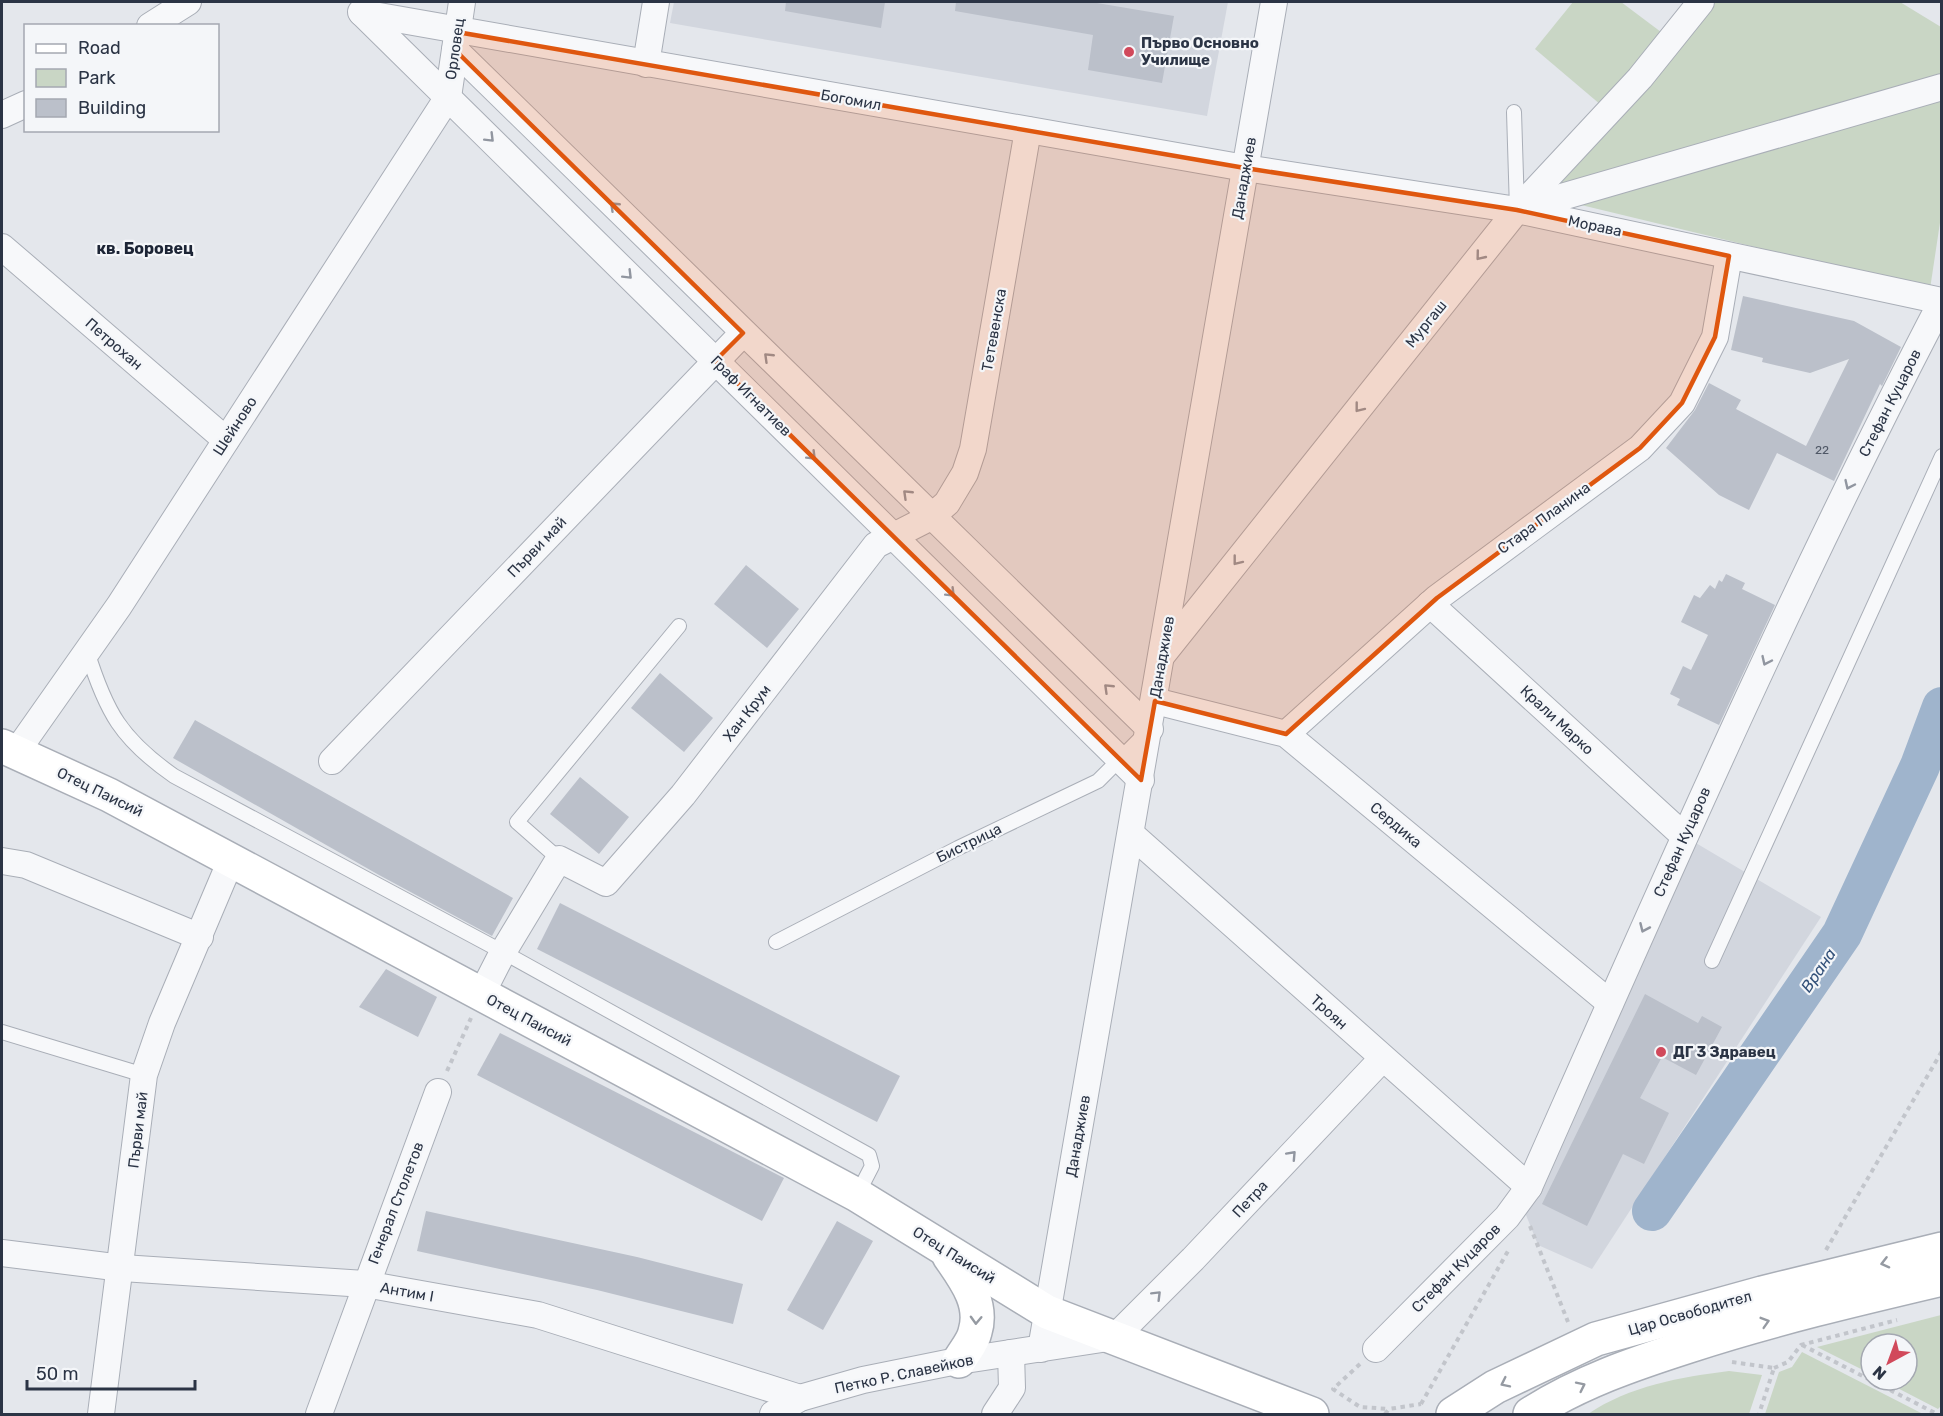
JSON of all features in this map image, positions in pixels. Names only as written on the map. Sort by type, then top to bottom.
[{"type":"main road","name":"Отец Паисий","points":[[9,749],[109,795],[857,1196],[1047,1312]]},
{"type":"main road","points":[[945,1249],[972,1290],[977,1313],[975,1333],[959,1361]]},
{"type":"main road","name":"Цар Освободител","points":[[1453,1414],[1495,1387],[1596,1339],[1751,1296],[1941,1249]]},
{"type":"main road","name":"Цар Освободител","points":[[1530,1414],[1554,1398],[1611,1371],[1769,1320],[1941,1279]]},
{"type":"main road","points":[[1047,1312],[1115,1336],[1303,1412]]},
{"type":"street","points":[[153,24],[188,2]]},
{"type":"street","name":"Орловец","points":[[448,97],[462,2]]},
{"type":"street","points":[[646,64],[656,2]]},
{"type":"street","name":"Данаджиев","points":[[1047,1312],[1155,701],[1274,2]]},
{"type":"street","name":"Мургаш","points":[[1162,655],[1517,210],[1640,78],[1701,2]]},
{"type":"street","name":"Граф Игнатиев","points":[[356,7],[456,41]]},
{"type":"street","name":"Граф Игнатиев","points":[[356,7],[1141,780]]},
{"type":"street","points":[[456,41],[743,333],[1150,729]]},
{"type":"street","name":"Богомил","points":[[456,41],[646,64],[1245,168]]},
{"type":"street","points":[[1517,210],[1941,87]]},
{"type":"street","name":"Шейново","points":[[9,749],[87,651],[448,97]]},
{"type":"street","points":[[2,115],[24,105]]},
{"type":"street","name":"Тетевенска","points":[[931,517],[947,503],[965,473],[973,449],[1028,130]]},
{"type":"street","name":"Морава","points":[[1245,168],[1517,210],[1941,301]]},
{"type":"street","name":"Петрохан","points":[[2,248],[226,440]]},
{"type":"street","name":"Стара Планина","points":[[1286,734],[1430,604],[1640,448],[1682,403],[1715,337],[1729,256]]},
{"type":"street","name":"Стефан Куцаров","points":[[1376,1349],[1507,1217],[1529,1187],[1684,836],[1881,417],[1941,301]]},
{"type":"street","name":"Първи май","points":[[332,761],[743,333]]},
{"type":"street","name":"Хан Крум","points":[[559,859],[606,883],[683,795],[876,545],[931,517]]},
{"type":"street","name":"Крали Марко","points":[[1430,604],[1684,836]]},
{"type":"street","name":"Сердика","points":[[1155,701],[1286,734],[1610,1003]]},
{"type":"street","name":"Троян","points":[[1131,834],[1529,1187]]},
{"type":"street","points":[[481,995],[503,952],[559,859]]},
{"type":"street","name":"Първи май","points":[[102,1414],[122,1268],[144,1075],[162,1023],[231,860]]},
{"type":"street","points":[[2,861],[26,865],[200,937]]},
{"type":"street","name":"Петра","points":[[1115,1336],[1193,1259],[1382,1059]]},
{"type":"street","name":"Генерал Столетов","points":[[319,1414],[365,1284],[438,1092]]},
{"type":"street","name":"Антим I","points":[[2,1253],[122,1268],[365,1284],[538,1315],[800,1398]]},
{"type":"street","points":[[1041,1349],[1047,1312]]},
{"type":"street","name":"Петко Р. Славейков","points":[[773,1414],[800,1398],[863,1380],[959,1361],[1115,1336]]},
{"type":"street","points":[[995,1414],[1012,1388],[1011,1353]]},
{"type":"lane","points":[[1514,112],[1517,210]]},
{"type":"lane","points":[[1712,961],[1941,456]]},
{"type":"lane","points":[[559,859],[517,822],[679,626]]},
{"type":"lane","points":[[87,651],[101,695],[122,731],[147,757],[174,776],[503,952],[869,1155],[872,1166],[857,1196]]},
{"type":"lane","name":"Бистрица","points":[[776,942],[958,848],[1098,781],[1150,729]]},
{"type":"lane","points":[[2,1032],[144,1075]]},
{"type":"path","points":[[438,1092],[481,995]]},
{"type":"path","points":[[1825,1251],[1941,1051]]},
{"type":"path","points":[[1522,1229],[1527,1219],[1578,1347]]},
{"type":"path","points":[[1376,1349],[1333,1389],[1360,1407],[1389,1409],[1421,1404],[1510,1248]]},
{"type":"path","points":[[1729,1362],[1774,1368],[1788,1362],[1801,1345],[1898,1320]]},
{"type":"path","points":[[1801,1345],[1940,1414]]},
{"type":"path","points":[[1759,1414],[1774,1368]]},
{"type":"path","points":[[1384,1414],[1389,1409]]},
{"type":"highlighted area","points":[[457,32],[1245,168],[1517,210],[1729,256],[1715,337],[1682,403],[1640,448],[1437,598],[1286,734],[1155,701],[1141,780],[715,361],[743,333],[455,50]]},
{"type":"shaded area","points":[[674,2],[1228,2],[1207,116],[670,23]]},
{"type":"shaded area","name":"ДГ 3 Здравец","points":[[1684,836],[1821,917],[1592,1269],[1538,1245],[1520,1200]]},
{"type":"green space","points":[[1573,2],[1621,2],[1665,35],[1601,105],[1535,49]]},
{"type":"green space","points":[[1708,2],[1900,2],[1941,27],[1941,79],[1548,194]]},
{"type":"green space","points":[[1941,97],[1941,216],[1930,289],[1577,204]]},
{"type":"green space","points":[[1941,1315],[1942,1405],[1938,1409],[1905,1392],[1919,1392],[1919,1332],[1875,1332]]},
{"type":"green space","points":[[1859,1336],[1859,1368],[1817,1347]]},
{"type":"green space","points":[[1802,1352],[1859,1381],[1859,1392],[1880,1392],[1923,1414],[1765,1414],[1779,1372],[1792,1367]]},
{"type":"green space","points":[[1729,1371],[1762,1375],[1749,1414],[1588,1414],[1621,1396],[1656,1384]]},
{"type":"building","points":[[786,2],[885,2],[881,28],[785,11]]},
{"type":"building","name":"Първо Основно Училище","points":[[956,2],[1091,2],[1174,16],[1162,83],[1088,70],[1093,35],[955,11]]},
{"type":"building","points":[[1743,296],[1854,321],[1901,347],[1882,386],[1880,384],[1834,481],[1777,453],[1749,510],[1719,495],[1666,448],[1695,410],[1709,383],[1741,400],[1736,409],[1806,446],[1849,359],[1810,373],[1762,362],[1763,358],[1731,350]]},
{"type":"building","points":[[746,565],[799,609],[767,648],[714,604]]},
{"type":"building","points":[[1726,574],[1745,583],[1742,589],[1775,605],[1719,725],[1677,705],[1680,699],[1670,694],[1683,666],[1691,670],[1708,635],[1681,622],[1694,595],[1700,598],[1710,585],[1715,589],[1719,580],[1722,582]]},
{"type":"building","points":[[660,673],[713,718],[684,752],[631,708]]},
{"type":"building","points":[[195,720],[513,898],[492,936],[173,758]]},
{"type":"building","points":[[580,777],[629,817],[599,854],[550,814]]},
{"type":"building","points":[[560,903],[900,1076],[877,1122],[537,949]]},
{"type":"building","points":[[386,969],[437,997],[418,1037],[359,1007]]},
{"type":"building","points":[[1645,994],[1698,1023],[1702,1016],[1722,1027],[1696,1075],[1662,1057],[1640,1098],[1669,1113],[1644,1164],[1623,1154],[1587,1226],[1542,1204]]},
{"type":"building","points":[[500,1033],[784,1178],[762,1221],[477,1075]]},
{"type":"building","points":[[426,1211],[637,1257],[743,1284],[733,1324],[597,1290],[417,1251]]},
{"type":"building","points":[[837,1221],[873,1241],[823,1330],[787,1310]]},
{"type":"waterway","name":"Врана","points":[[1652,1211],[1842,934],[1920,766],[1942,707]]},
{"type":"place","name":"Първо Основно Училище","points":[[1129,52]]},
{"type":"place","name":"ДГ 3 Здравец","points":[[1661,1052]]},
{"type":"district","name":"кв. Боровец","points":[[145,248]]}]
